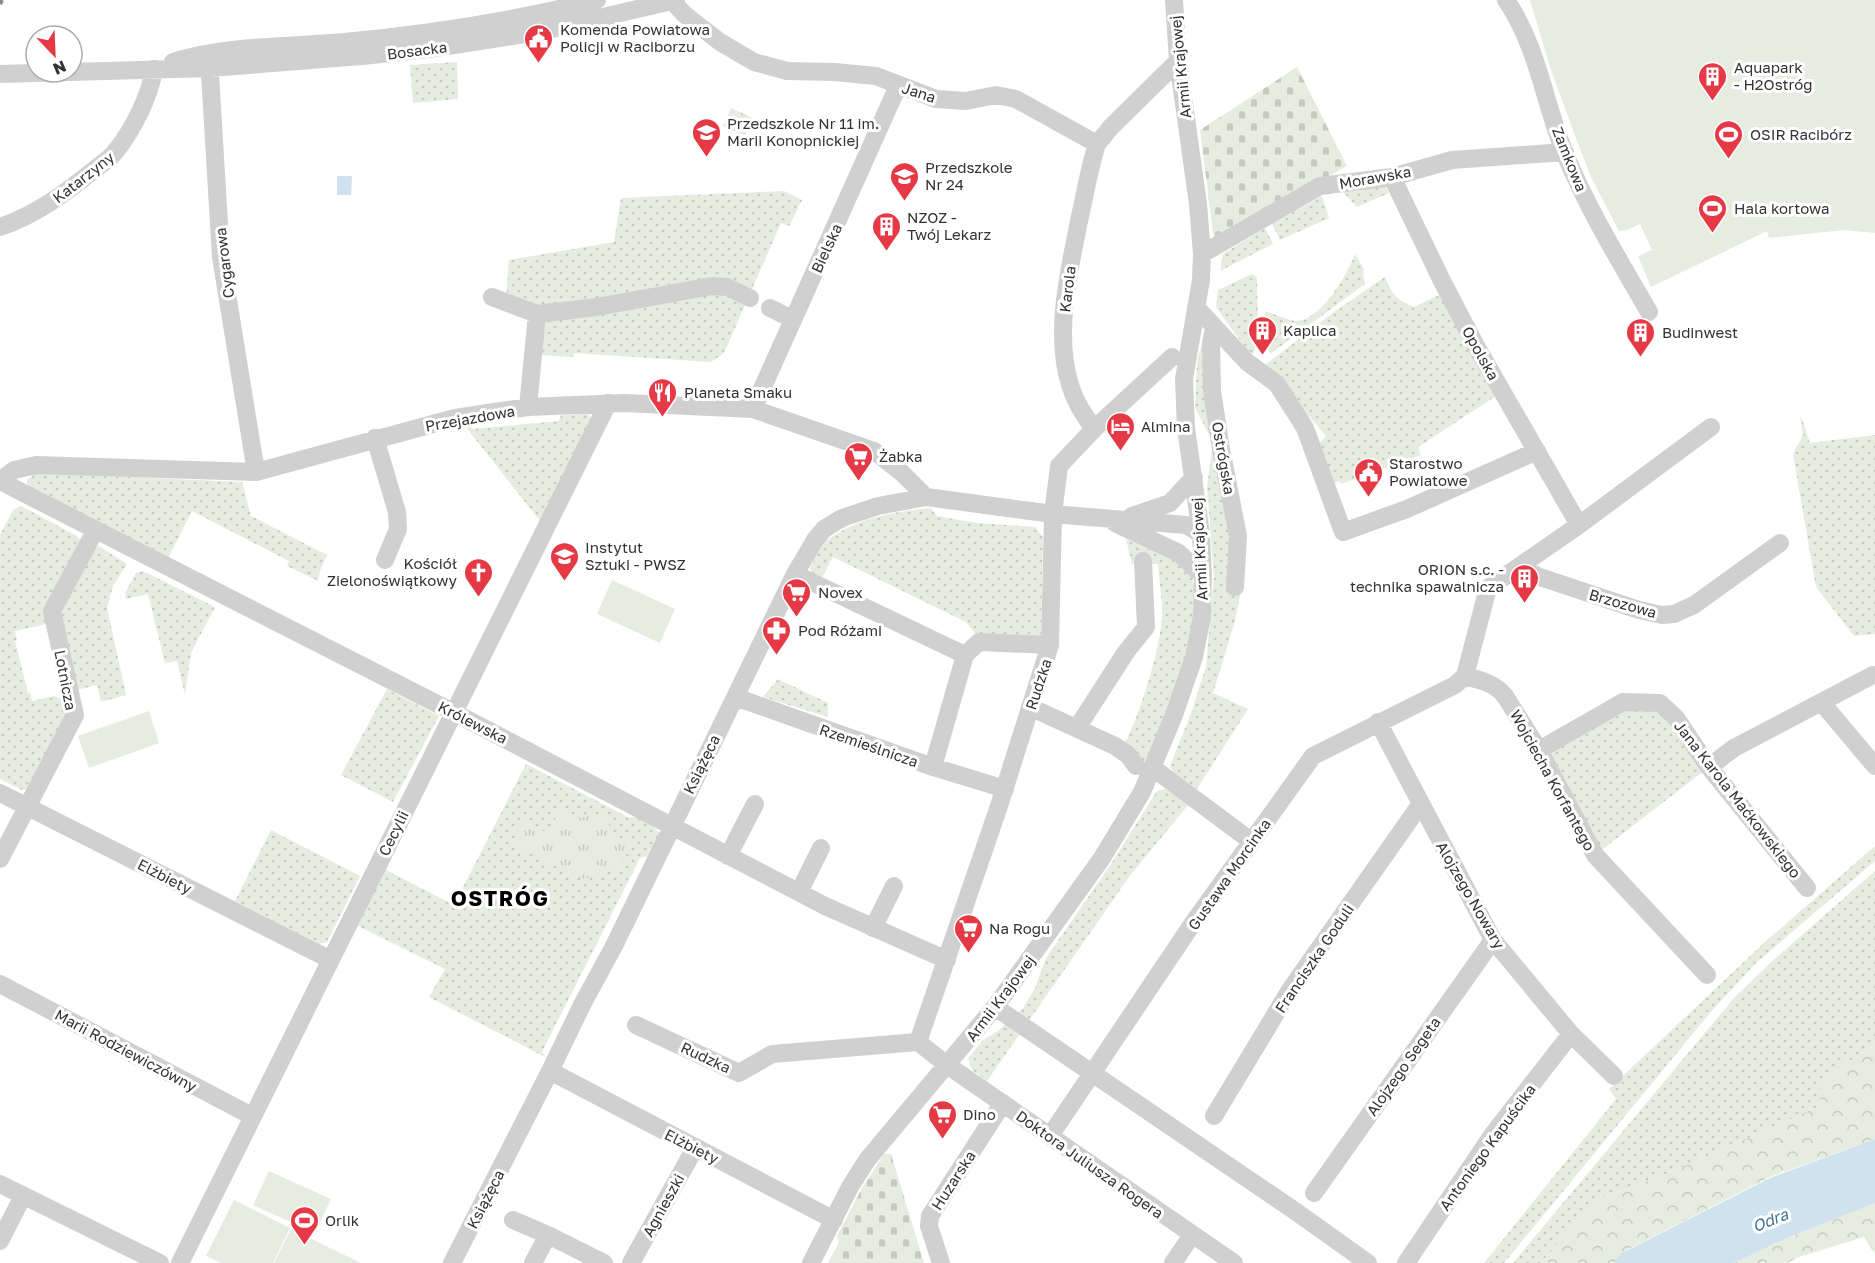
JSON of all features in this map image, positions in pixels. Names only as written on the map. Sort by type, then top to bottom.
[{"type":"street","name":"Bosacka","points":[[209,60],[426,33],[494,22],[597,0]]},
{"type":"street","name":"Bosacka","points":[[0,74],[154,69],[188,57],[209,60],[362,56],[497,40],[579,24],[673,0]]},
{"type":"street","name":"Jana","points":[[673,0],[684,14],[720,42],[754,62],[786,71],[876,76],[936,99],[966,101],[996,95],[1016,99],[1097,144]]},
{"type":"street","name":"Armii Krajowej","points":[[947,1065],[995,1007],[1102,858],[1130,815],[1144,767],[1185,686],[1194,657],[1202,616],[1203,576],[1201,534],[1186,428],[1184,379],[1201,280],[1202,254],[1198,204],[1178,61],[1174,0]]},
{"type":"street","name":"Zamkowa","points":[[1506,0],[1518,18],[1537,63],[1565,152],[1594,217],[1649,312]]},
{"type":"street","name":"Cygarowa","points":[[209,60],[221,257],[256,472]]},
{"type":"street","points":[[1097,144],[1111,127],[1178,61]]},
{"type":"street","name":"Katarzyny","points":[[0,227],[34,212],[66,193],[115,152],[143,105],[154,69]]},
{"type":"street","name":"Bielska","points":[[753,409],[898,86]]},
{"type":"street","name":"Karola","points":[[1094,429],[1077,403],[1068,378],[1064,355],[1063,317],[1068,273],[1097,144]]},
{"type":"street","name":"Morawska","points":[[1202,254],[1320,186],[1392,177],[1452,159],[1565,152]]},
{"type":"street","name":"Opolska","points":[[1392,177],[1447,290],[1579,525]]},
{"type":"street","points":[[492,297],[537,314],[597,307],[712,286],[727,287],[750,298]]},
{"type":"street","points":[[1196,307],[1247,362],[1277,384],[1305,428],[1343,532],[1407,509],[1537,451]]},
{"type":"street","points":[[770,308],[792,319]]},
{"type":"street","points":[[528,407],[537,314]]},
{"type":"street","name":"Ostrógska","points":[[1214,328],[1211,345],[1212,391],[1238,536],[1235,587]]},
{"type":"street","name":"Rudzka","points":[[636,1025],[739,1073],[772,1054],[918,1042],[1005,789],[1050,645],[1053,514],[1059,466],[1094,429],[1172,357]]},
{"type":"street","name":"Przejazdowa","points":[[0,481],[14,470],[36,465],[256,472],[455,418],[528,407],[608,403],[753,409],[874,451],[926,497]]},
{"type":"street","name":"Cecylii","points":[[180,1263],[608,403]]},
{"type":"street","points":[[1465,676],[1488,588],[1579,525],[1711,427]]},
{"type":"street","points":[[375,438],[397,512],[399,529],[385,560]]},
{"type":"street","name":"Książęca","points":[[1116,519],[1170,503],[1194,477]]},
{"type":"street","name":"Królewska","points":[[0,481],[799,892],[873,928],[947,960]]},
{"type":"street","name":"Książęca","points":[[452,1263],[614,946],[795,574],[814,540],[824,529],[842,519],[878,506],[926,497],[1053,514],[1186,525],[1201,534]]},
{"type":"street","name":"Książęca","points":[[1116,519],[1140,535],[1179,553],[1203,576]]},
{"type":"street","name":"Lotnicza","points":[[0,860],[75,715],[52,611],[95,531]]},
{"type":"street","name":"Książęca","points":[[1140,535],[1180,541],[1201,534]]},
{"type":"street","name":"Brzozowa","points":[[1521,566],[1537,576],[1639,610],[1662,615],[1674,614],[1694,605],[1780,543]]},
{"type":"street","points":[[1077,728],[1126,652],[1146,627],[1143,561]]},
{"type":"street","points":[[795,574],[965,655]]},
{"type":"street","points":[[933,767],[965,655],[979,642],[1050,645]]},
{"type":"street","points":[[1709,767],[1734,748],[1874,675]]},
{"type":"street","name":"Gustawa Morcinka","points":[[1050,1136],[1193,923],[1313,756],[1455,685],[1465,676]]},
{"type":"street","name":"Wojciecha Korfantego","points":[[1465,676],[1487,682],[1500,689],[1539,750],[1595,855],[1707,975]]},
{"type":"street","name":"Rzemieślnicza","points":[[735,697],[933,767],[1005,789]]},
{"type":"street","name":"Jana Karola Maćkowskiego","points":[[1539,750],[1623,702],[1660,704],[1676,718],[1709,767],[1807,888]]},
{"type":"street","points":[[1822,703],[1875,766]]},
{"type":"street","points":[[1030,707],[1122,750],[1251,841]]},
{"type":"street","name":"Alojzego Nowary","points":[[1378,722],[1493,940],[1571,1034],[1614,1076]]},
{"type":"street","name":"Elżbiety","points":[[0,793],[331,960]]},
{"type":"street","points":[[728,856],[755,804]]},
{"type":"street","name":"Franciszka Goduli","points":[[1214,1116],[1290,990],[1420,805]]},
{"type":"street","points":[[799,892],[821,848]]},
{"type":"street","points":[[873,928],[894,886]]},
{"type":"street","name":"Alojzego Segeta","points":[[1314,1193],[1493,940]]},
{"type":"street","name":"Marii Rodziewiczówny","points":[[0,984],[252,1116]]},
{"type":"street","points":[[995,1007],[1368,1263]]},
{"type":"street","name":"Antoniego Kapuścika","points":[[1406,1263],[1493,1134],[1571,1034]]},
{"type":"street","points":[[811,1263],[867,1160],[947,1065],[918,1042]]},
{"type":"street","name":"Doktora Juliusza Rogera","points":[[947,1065],[1234,1263]]},
{"type":"street","name":"Elżbiety","points":[[550,1071],[834,1220]]},
{"type":"street","name":"Huzarska","points":[[941,1263],[929,1226],[930,1216],[1003,1102]]},
{"type":"street","name":"Agnieszki","points":[[631,1263],[695,1148]]},
{"type":"street","points":[[0,1184],[160,1263]]},
{"type":"street","points":[[0,1240],[23,1196]]},
{"type":"street","points":[[513,1220],[604,1263]]},
{"type":"street","points":[[533,1263],[548,1235]]},
{"type":"street","points":[[1173,1263],[1192,1235]]},
{"type":"green space","name":"OSIR Racibórz","points":[[1530,0],[1875,0],[1875,233],[1844,230],[1769,238],[1767,231],[1651,287],[1638,256],[1652,250],[1640,224],[1619,231],[1591,177],[1551,70]]},
{"type":"green space","points":[[457,62],[458,99],[413,103],[410,65]]},
{"type":"green space","points":[[1297,67],[1347,166],[1214,241],[1200,130]]},
{"type":"green space","points":[[731,108],[753,118],[745,136],[723,126]]},
{"type":"green space","points":[[1384,184],[1389,193],[1357,207],[1341,190]]},
{"type":"green space","points":[[784,191],[802,200],[789,226],[781,223],[724,353],[711,362],[574,353],[573,357],[540,355],[542,330],[506,298],[509,260],[614,242],[621,198]]},
{"type":"green space","points":[[1322,196],[1329,218],[1280,240],[1272,224]]},
{"type":"green space","points":[[1265,228],[1273,244],[1220,271],[1223,254]]},
{"type":"green space","points":[[1355,254],[1364,269],[1365,284],[1270,354],[1266,339],[1265,311],[1297,321],[1315,313],[1340,284]]},
{"type":"green space","points":[[1252,274],[1257,277],[1258,326],[1253,334],[1252,341],[1256,347],[1253,354],[1247,350],[1216,307],[1218,290]]},
{"type":"green space","points":[[1385,277],[1395,296],[1414,307],[1441,294],[1496,396],[1418,447],[1421,455],[1341,484],[1340,481],[1330,484],[1317,446],[1326,436],[1265,365],[1334,312]]},
{"type":"green space","points":[[1205,332],[1241,590],[1235,621],[1213,693],[1248,709],[1197,789],[1173,772],[1170,766],[1192,711],[1206,666],[1214,576],[1207,487],[1213,442],[1195,408],[1197,362]]},
{"type":"green space","points":[[562,413],[564,415],[587,413],[591,418],[540,521],[462,422],[473,429],[559,421]]},
{"type":"green space","points":[[1800,413],[1810,443],[1875,435],[1875,634],[1854,636],[1816,587],[1793,454],[1803,435]]},
{"type":"green space","points":[[35,473],[242,482],[251,516],[327,555],[318,581],[287,566],[289,561],[192,511],[168,558],[29,489],[27,480]]},
{"type":"green space","points":[[21,506],[77,536],[80,540],[47,624],[15,631],[17,640],[15,641],[32,701],[54,696],[67,701],[68,712],[30,788],[22,790],[0,779],[0,535],[13,510]]},
{"type":"green space","points":[[931,508],[937,516],[977,523],[1035,527],[1043,537],[1041,638],[978,637],[966,622],[833,557],[821,579],[812,574],[810,568],[820,550],[839,532],[877,517]]},
{"type":"green space","points":[[1126,539],[1168,555],[1183,564],[1193,580],[1195,594],[1192,628],[1179,679],[1144,763],[1123,747],[1142,703],[1153,667],[1162,619],[1161,598],[1158,564],[1132,564]]},
{"type":"green space","points":[[99,546],[127,564],[113,586],[107,608],[126,695],[101,702],[97,685],[76,690],[59,615],[93,549]]},
{"type":"green space","points":[[143,571],[215,607],[191,653],[185,695],[177,661],[165,663],[148,594],[126,599],[125,593],[136,573]]},
{"type":"green space","points":[[612,580],[675,609],[660,643],[597,614]]},
{"type":"green space","points":[[778,679],[828,703],[828,717],[763,697]]},
{"type":"green space","points":[[387,689],[439,716],[393,802],[341,775]]},
{"type":"green space","points":[[1623,702],[1660,703],[1709,767],[1595,855],[1539,750]]},
{"type":"green space","points":[[149,711],[159,743],[89,768],[78,736]]},
{"type":"green space","points":[[526,764],[628,817],[646,821],[660,834],[650,856],[640,858],[542,1052],[547,1058],[429,997],[445,969],[356,925],[384,869],[454,905]]},
{"type":"green space","points":[[1166,789],[1188,805],[1129,877],[987,1081],[972,1070],[968,1058],[983,1040],[998,1031],[1023,1008],[1035,988],[1046,958],[1111,864],[1157,791]]},
{"type":"green space","points":[[561,808],[580,818],[601,815],[607,819],[613,835],[634,844],[617,868],[584,879],[549,863],[537,854],[523,851],[513,841],[523,821],[548,833]]},
{"type":"green space","points":[[271,830],[360,876],[327,942],[319,944],[235,901]]},
{"type":"green space","points":[[1875,846],[1875,861],[1756,963],[1709,1014],[1504,1263],[1484,1263],[1616,1099],[1609,1089],[1765,942]]},
{"type":"green space","points":[[1875,871],[1875,1045],[1833,1072],[1820,1106],[1674,1171],[1596,1200],[1541,1263],[1513,1263],[1734,998],[1770,963]]},
{"type":"green space","points":[[1875,1045],[1875,1139],[1770,1177],[1627,1250],[1615,1263],[1541,1263],[1596,1200],[1674,1171],[1820,1106],[1820,1089],[1833,1072]]},
{"type":"green space","points":[[884,1154],[891,1154],[924,1263],[828,1263],[839,1242],[837,1236],[862,1188]]},
{"type":"green space","points":[[269,1171],[331,1199],[315,1233],[253,1205]]},
{"type":"green space","points":[[234,1200],[290,1228],[273,1263],[221,1263],[206,1256]]},
{"type":"green space","points":[[1875,1202],[1875,1254],[1864,1237],[1799,1257],[1787,1263],[1734,1263],[1791,1236]]},
{"type":"green space","name":"Orlik","points":[[291,1229],[361,1263],[274,1263]]},
{"type":"water","points":[[337,176],[352,176],[351,195],[337,195]]},
{"type":"water","name":"Odra","points":[[1875,1139],[1875,1203],[1791,1236],[1734,1263],[1613,1263],[1622,1253],[1770,1178]]},
{"type":"railway","points":[[0,4],[2,0]]},
{"type":"place","name":"Komenda Powiatowa Policji w Raciborzu","points":[[539,64]]},
{"type":"place","name":"Aquapark - H2Ostróg","points":[[1713,102]]},
{"type":"place","name":"Przedszkole Nr 11 im. Marii Konopnickiej","points":[[706,158]]},
{"type":"place","name":"OSIR Racibórz","points":[[1729,160]]},
{"type":"place","name":"Przedszkole Nr 24","points":[[904,202]]},
{"type":"place","name":"Hala kortowa","points":[[1713,234]]},
{"type":"place","name":"NZOZ - Twój Lekarz","points":[[886,252]]},
{"type":"place","name":"Kaplica","points":[[1262,356]]},
{"type":"place","name":"Budinwest","points":[[1641,358]]},
{"type":"place","name":"Planeta Smaku","points":[[663,418]]},
{"type":"place","name":"Almina","points":[[1120,452]]},
{"type":"place","name":"Żabka","points":[[858,482]]},
{"type":"place","name":"Starostwo Powiatowe","points":[[1368,498]]},
{"type":"place","name":"Instytut Sztuki - PWSZ","points":[[564,582]]},
{"type":"place","name":"Kościół Zielonoświątkowy","points":[[478,598]]},
{"type":"place","name":"ORION s.c. - technika spawalnicza","points":[[1525,604]]},
{"type":"place","name":"Novex","points":[[797,618]]},
{"type":"place","name":"Pod Różami","points":[[777,656]]},
{"type":"place","name":"Na Rogu","points":[[968,954]]},
{"type":"place","name":"Dino","points":[[942,1140]]},
{"type":"place","name":"Orlik","points":[[304,1246]]},
{"type":"district","name":"OSTRÓG","points":[[500,898]]}]
